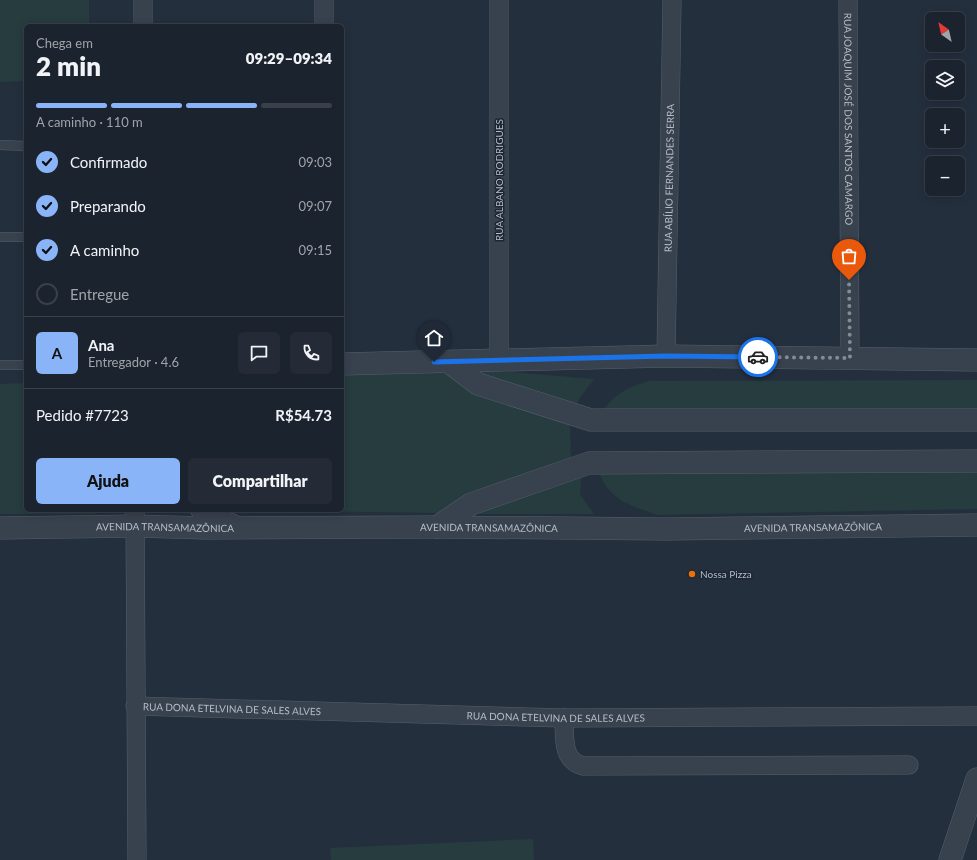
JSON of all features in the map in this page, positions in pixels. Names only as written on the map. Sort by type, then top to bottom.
[{"type":"street","points":[[143,0],[143,24]]},
{"type":"street","points":[[324,0],[324,24]]},
{"type":"street","name":"RUA ALBANO RODRIGUES","points":[[499,0],[499,360]]},
{"type":"street","name":"RUA ABÍLIO FERNANDES SERRA","points":[[666,356],[672,0]]},
{"type":"street","name":"RUA JOAQUIM JOSÉ DOS SANTOS CAMARGO","points":[[848,0],[850,358]]},
{"type":"street","points":[[344,364],[666,356],[977,360]]},
{"type":"street","points":[[449,362],[478,384],[591,420],[977,420]]},
{"type":"street","points":[[437,527],[471,504],[589,463],[977,461]]},
{"type":"street","points":[[205,512],[216,521],[244,528]]},
{"type":"street","points":[[135,518],[137,860]]},
{"type":"street","name":"AVENIDA TRANSAMAZÔNICA","points":[[0,528],[135,518],[244,528],[437,527],[667,529],[977,525]]},
{"type":"street","name":"RUA DONA ETELVINA DE SALES ALVES","points":[[135,706],[564,718],[977,716]]},
{"type":"street","points":[[564,718],[567,755],[574,763],[583,766],[909,765]]},
{"type":"street","points":[[950,860],[977,779]]},
{"type":"lane","points":[[0,145],[24,146]]},
{"type":"lane","points":[[0,237],[24,237]]},
{"type":"lane","points":[[0,365],[24,365]]},
{"type":"green space","points":[[0,0],[89,0],[89,24],[24,24],[24,81],[0,82]]},
{"type":"green space","points":[[464,368],[594,379],[580,398],[574,410]]},
{"type":"green space","points":[[448,369],[570,421],[571,462],[442,513],[344,512],[344,375]]},
{"type":"green space","points":[[977,380],[977,415],[600,414],[611,401],[621,393],[633,386],[649,381]]},
{"type":"green space","points":[[24,383],[24,512],[98,512],[95,514],[0,514],[0,384]]},
{"type":"green space","points":[[977,467],[977,509],[657,515],[628,504],[614,495],[602,480],[597,469]]},
{"type":"green space","points":[[582,472],[580,494],[594,514],[465,514]]},
{"type":"green space","points":[[167,512],[194,512],[195,514]]},
{"type":"green space","points":[[533,839],[534,860],[331,860],[330,848]]},
{"type":"way so far","points":[[758,357],[850,358],[849,280]]},
{"type":"place","name":"Nossa Pizza","points":[[692,574]]},
{"type":"route","points":[[434,362],[666,356],[758,357]]}]
